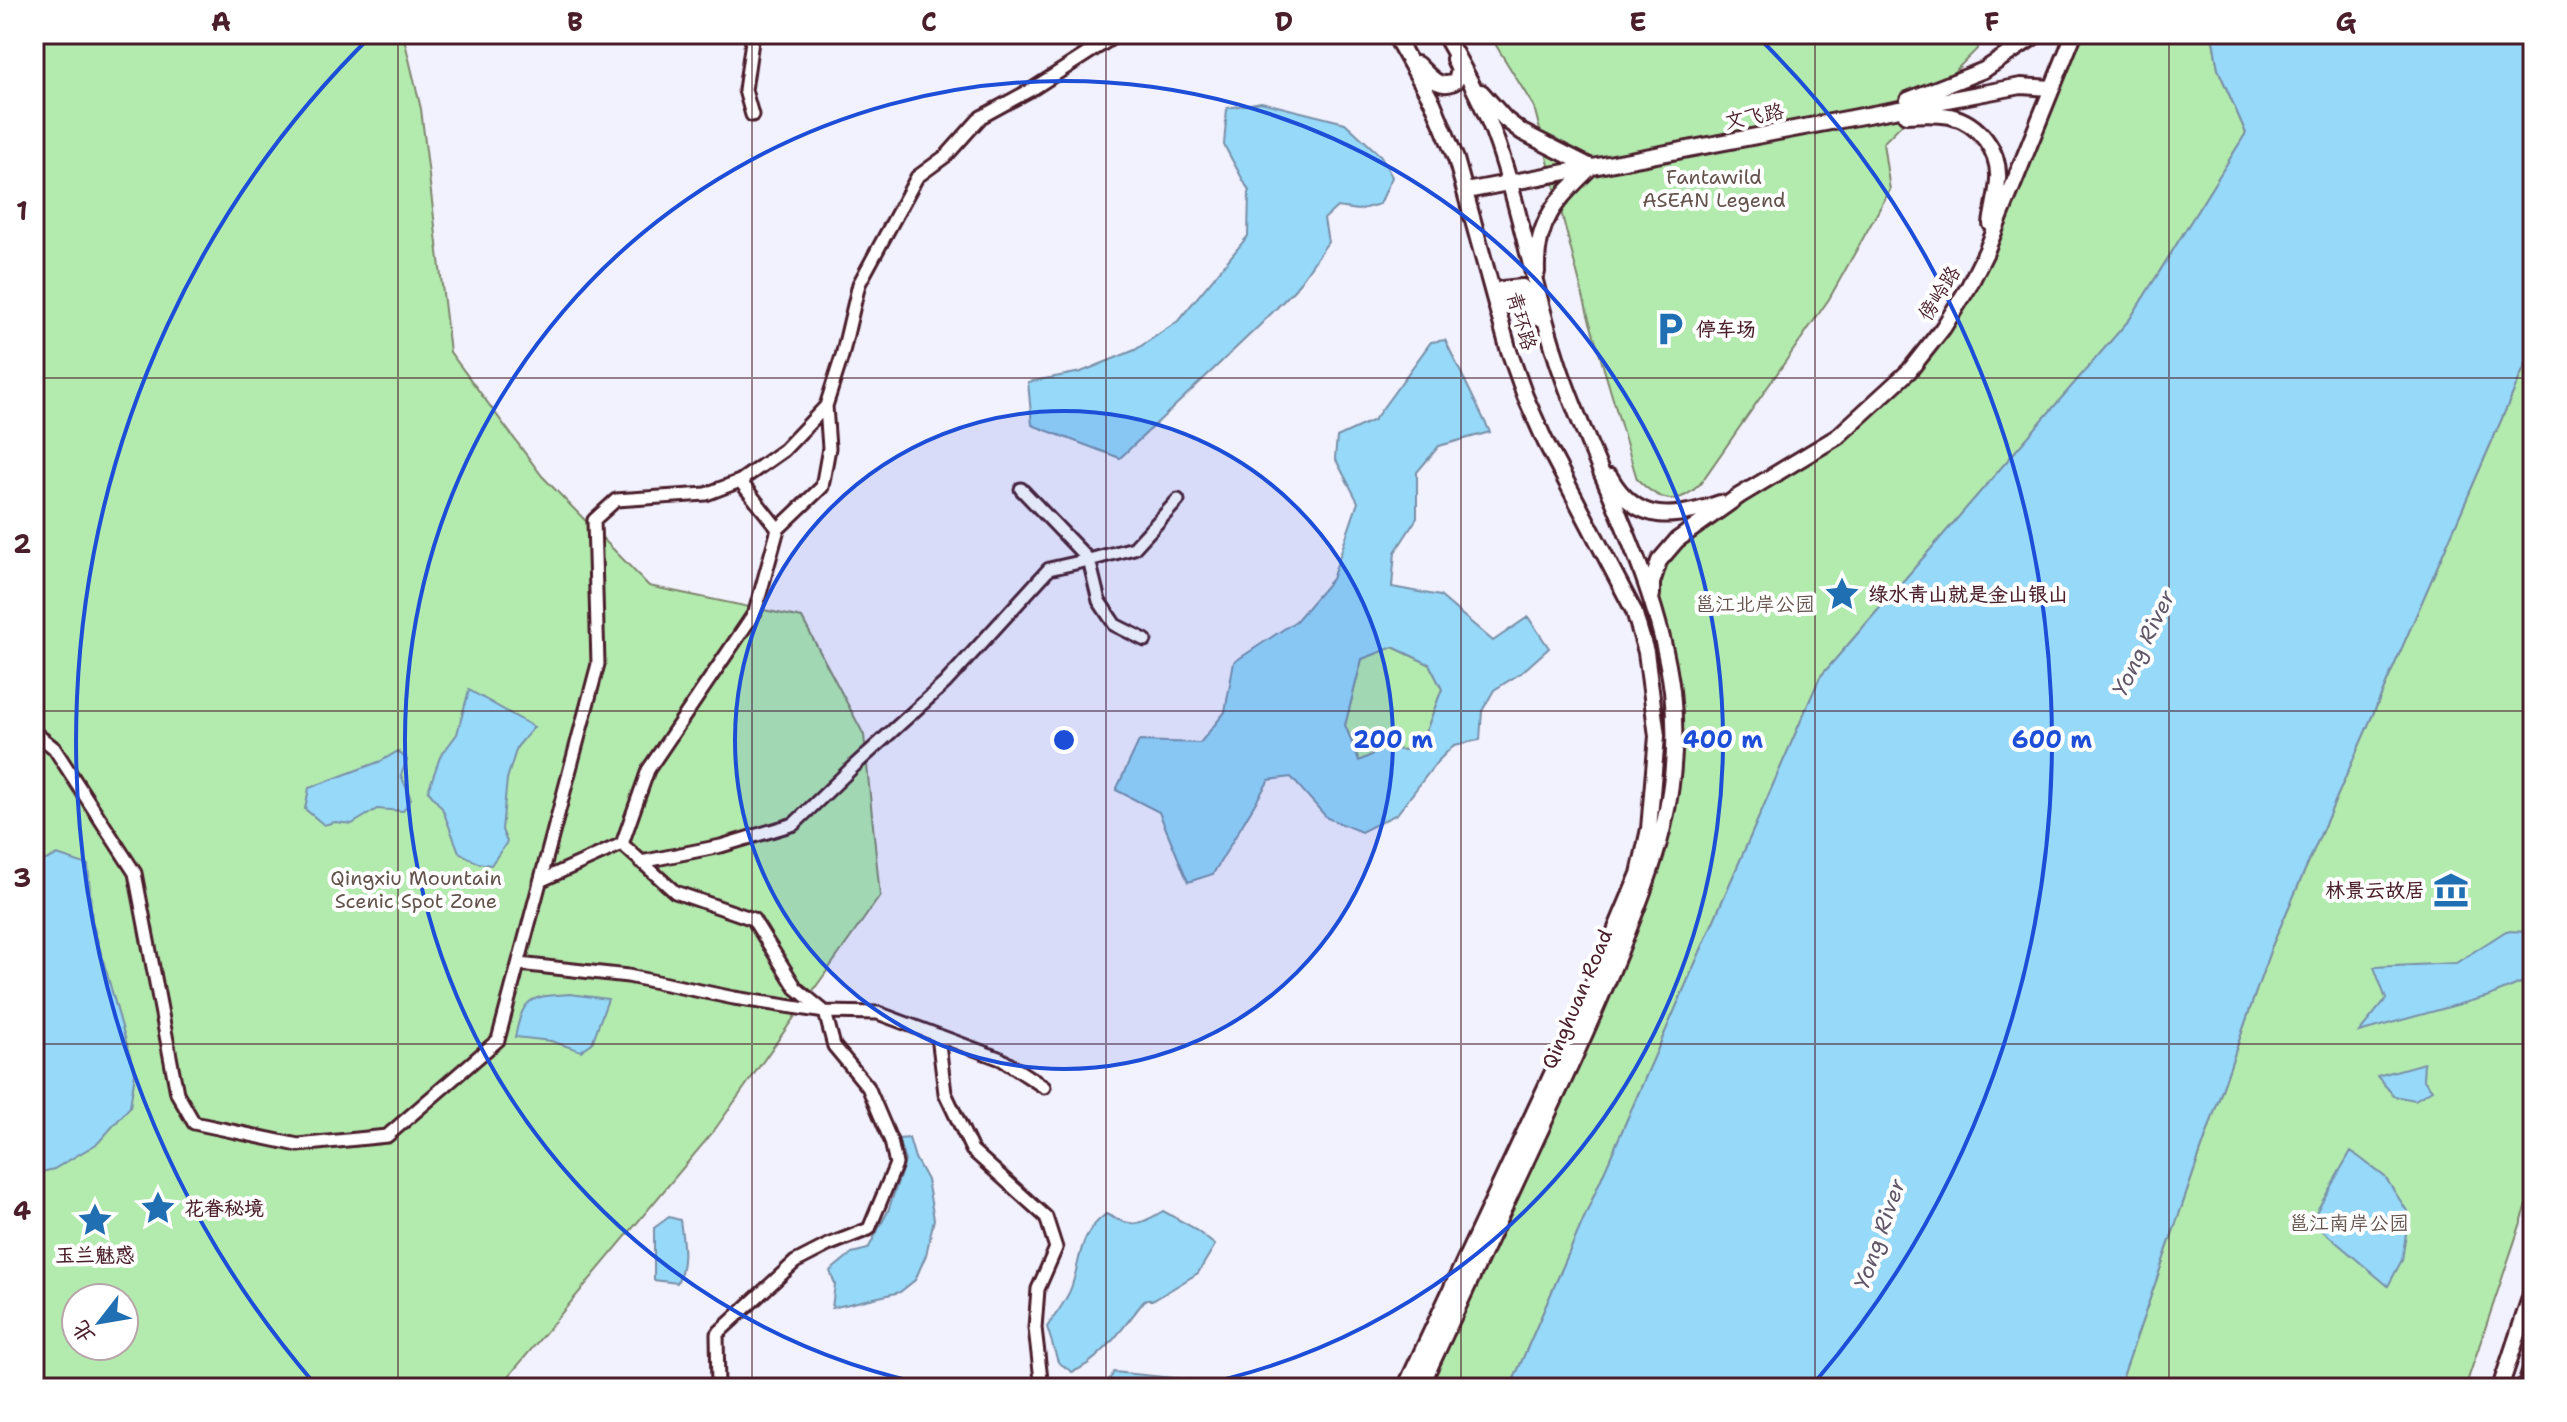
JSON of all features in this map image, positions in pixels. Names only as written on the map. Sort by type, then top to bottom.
[{"type":"main road","name":"青环路","points":[[1394,34],[1433,103],[1456,159],[1508,348]]},
{"type":"main road","name":"青环路","points":[[1444,34],[1471,81],[1498,143],[1550,339],[1630,541],[1651,604]]},
{"type":"main road","points":[[1407,56],[1439,84],[1449,85],[1456,81],[1459,70],[1444,34]]},
{"type":"main road","points":[[1870,115],[1984,70],[2038,34]]},
{"type":"main road","name":"傍岭路","points":[[1739,496],[1837,437],[1909,371],[1943,328],[1986,252],[2074,34]]},
{"type":"main road","points":[[1471,81],[1505,119],[1522,132],[1592,167],[1568,189],[1544,223],[1537,256],[1539,296]]},
{"type":"main road","name":"文飞路","points":[[1466,191],[2021,86],[2051,88]]},
{"type":"main road","points":[[1870,115],[1942,114],[1962,120],[1980,132],[1992,150],[1998,170],[1986,252]]},
{"type":"main road","points":[[1508,348],[1502,289],[1522,287],[1550,339]]},
{"type":"main road","name":"Qinghuan Road","points":[[1405,1388],[1580,1014],[1639,874],[1649,829],[1655,777],[1657,736],[1653,692],[1634,611],[1545,441],[1508,348]]},
{"type":"main road","points":[[1584,431],[1616,488],[1641,509],[1655,514],[1689,514],[1739,496]]},
{"type":"main road","points":[[1651,604],[1652,583],[1666,550],[1739,496]]},
{"type":"main road","name":"Qinghuan Road","points":[[1420,1388],[1592,1019],[1649,881],[1665,827],[1675,737],[1667,662],[1651,604]]},
{"type":"main road","points":[[2500,1388],[2533,1289]]},
{"type":"main road","points":[[2525,1388],[2533,1362]]},
{"type":"street","points":[[752,115],[745,90],[753,34]]},
{"type":"street","points":[[542,880],[622,844],[648,770],[755,612],[778,529],[822,487],[829,448],[826,406],[859,284],[917,177],[947,155],[981,117],[1034,88],[1118,34]]},
{"type":"street","points":[[34,732],[54,748],[135,873],[177,1093],[194,1123],[298,1145],[387,1136],[498,1040],[598,664],[594,520],[616,500],[706,494],[740,481],[784,450],[826,406]]},
{"type":"street","points":[[740,481],[778,529]]},
{"type":"street","points":[[1021,489],[1089,560],[1099,601],[1115,625],[1145,640]]},
{"type":"street","points":[[641,862],[721,846],[794,824],[945,683],[1049,569],[1134,548],[1178,500]]},
{"type":"street","points":[[622,844],[675,892],[753,919],[796,988],[825,1012],[834,1046],[868,1087],[891,1141],[896,1164],[869,1229],[795,1262],[717,1334],[718,1388]]},
{"type":"street","points":[[519,964],[628,976],[825,1012],[878,1013],[1001,1059],[1044,1087]]},
{"type":"street","points":[[938,1036],[945,1093],[972,1150],[1046,1217],[1056,1248],[1038,1289],[1035,1328],[1042,1388]]},
{"type":"green space","name":"Qingxiu Mountain Scenic Spot Zone","points":[[34,34],[403,34],[421,109],[450,352],[542,476],[649,586],[802,618],[864,735],[880,896],[713,1132],[499,1388],[34,1388]]},
{"type":"green space","name":"Fantawild ASEAN Legend","points":[[1489,34],[1983,34],[1977,49],[1883,143],[1890,190],[1829,299],[1700,484],[1684,496],[1676,499],[1661,497],[1637,479],[1589,319],[1534,107]]},
{"type":"green space","name":"邕江北岸公园","points":[[2074,34],[2212,34],[2218,69],[2246,133],[2130,319],[1820,677],[1510,1388],[1421,1388],[1649,881],[1675,737],[1651,604],[1659,561],[1877,403],[1968,288]]},
{"type":"green space","name":"邕江南岸公园","points":[[2533,347],[2533,1187],[2465,1388],[2119,1388],[2271,948]]},
{"type":"green space","points":[[1393,647],[1429,664],[1442,689],[1426,731],[1406,750],[1384,749],[1359,761],[1345,725],[1362,659]]},
{"type":"water","name":"Yong River","points":[[2212,34],[2533,34],[2533,347],[2271,948],[2119,1388],[1510,1388],[1820,677],[2130,319],[2246,133],[2218,69]]},
{"type":"water","points":[[1261,102],[1345,123],[1381,156],[1392,177],[1380,204],[1358,210],[1337,207],[1324,219],[1328,242],[1295,289],[1120,458],[1032,425],[1028,382],[1081,372],[1135,350],[1178,321],[1248,236],[1249,191],[1224,145],[1227,108]]},
{"type":"water","points":[[1445,340],[1490,432],[1439,446],[1417,472],[1417,518],[1395,552],[1392,587],[1440,596],[1493,641],[1528,617],[1549,648],[1521,673],[1494,690],[1482,711],[1480,740],[1454,745],[1397,814],[1361,832],[1327,818],[1291,777],[1269,780],[1213,874],[1188,882],[1159,812],[1116,790],[1139,741],[1200,743],[1225,712],[1234,662],[1296,621],[1332,579],[1358,502],[1335,458],[1337,437],[1374,420],[1431,342]],"holes":[[[1393,647],[1429,664],[1442,689],[1426,731],[1406,750],[1384,749],[1359,761],[1345,725],[1362,659]]]},
{"type":"water","points":[[469,690],[534,727],[517,747],[507,779],[502,830],[507,842],[491,865],[478,863],[459,852],[442,808],[428,791],[440,757],[457,734]]},
{"type":"water","points":[[398,751],[407,760],[401,775],[411,799],[403,811],[377,809],[352,824],[335,822],[324,825],[305,809],[309,788],[381,761]]},
{"type":"water","points":[[57,855],[88,865],[92,921],[135,1073],[130,1107],[98,1143],[54,1169],[34,1174],[34,865]]},
{"type":"water","points":[[2506,931],[2533,932],[2533,978],[2489,996],[2359,1032],[2386,999],[2374,967],[2456,963]]},
{"type":"water","points":[[570,994],[608,999],[592,1043],[581,1051],[551,1041],[515,1037],[522,1013],[531,1001]]},
{"type":"water","points":[[2424,1063],[2423,1079],[2432,1090],[2415,1100],[2394,1096],[2377,1076]]},
{"type":"water","points":[[909,1138],[927,1180],[934,1219],[926,1255],[915,1280],[900,1292],[832,1308],[835,1284],[830,1271],[852,1253],[868,1249],[888,1211],[905,1161],[898,1139]]},
{"type":"water","points":[[2351,1151],[2385,1177],[2409,1214],[2402,1260],[2388,1286],[2311,1221]]},
{"type":"water","points":[[1163,1211],[1192,1227],[1215,1245],[1198,1273],[1154,1300],[1145,1300],[1093,1360],[1072,1372],[1058,1362],[1047,1327],[1069,1293],[1085,1239],[1106,1214],[1122,1222],[1135,1223]]},
{"type":"water","points":[[669,1217],[680,1220],[682,1236],[683,1260],[677,1283],[654,1280],[654,1228]]},
{"type":"water","points":[[1114,1372],[1193,1380],[1218,1388],[1104,1388]]},
{"type":"place","name":"停车场","points":[[1670,329]]},
{"type":"place","name":"绿水青山就是金山银山","points":[[1842,594]]},
{"type":"place","name":"林景云故居","points":[[2451,890]]},
{"type":"place","name":"花眷秘境","points":[[158,1208]]},
{"type":"place","name":"玉兰魅惑","points":[[95,1220]]}]
